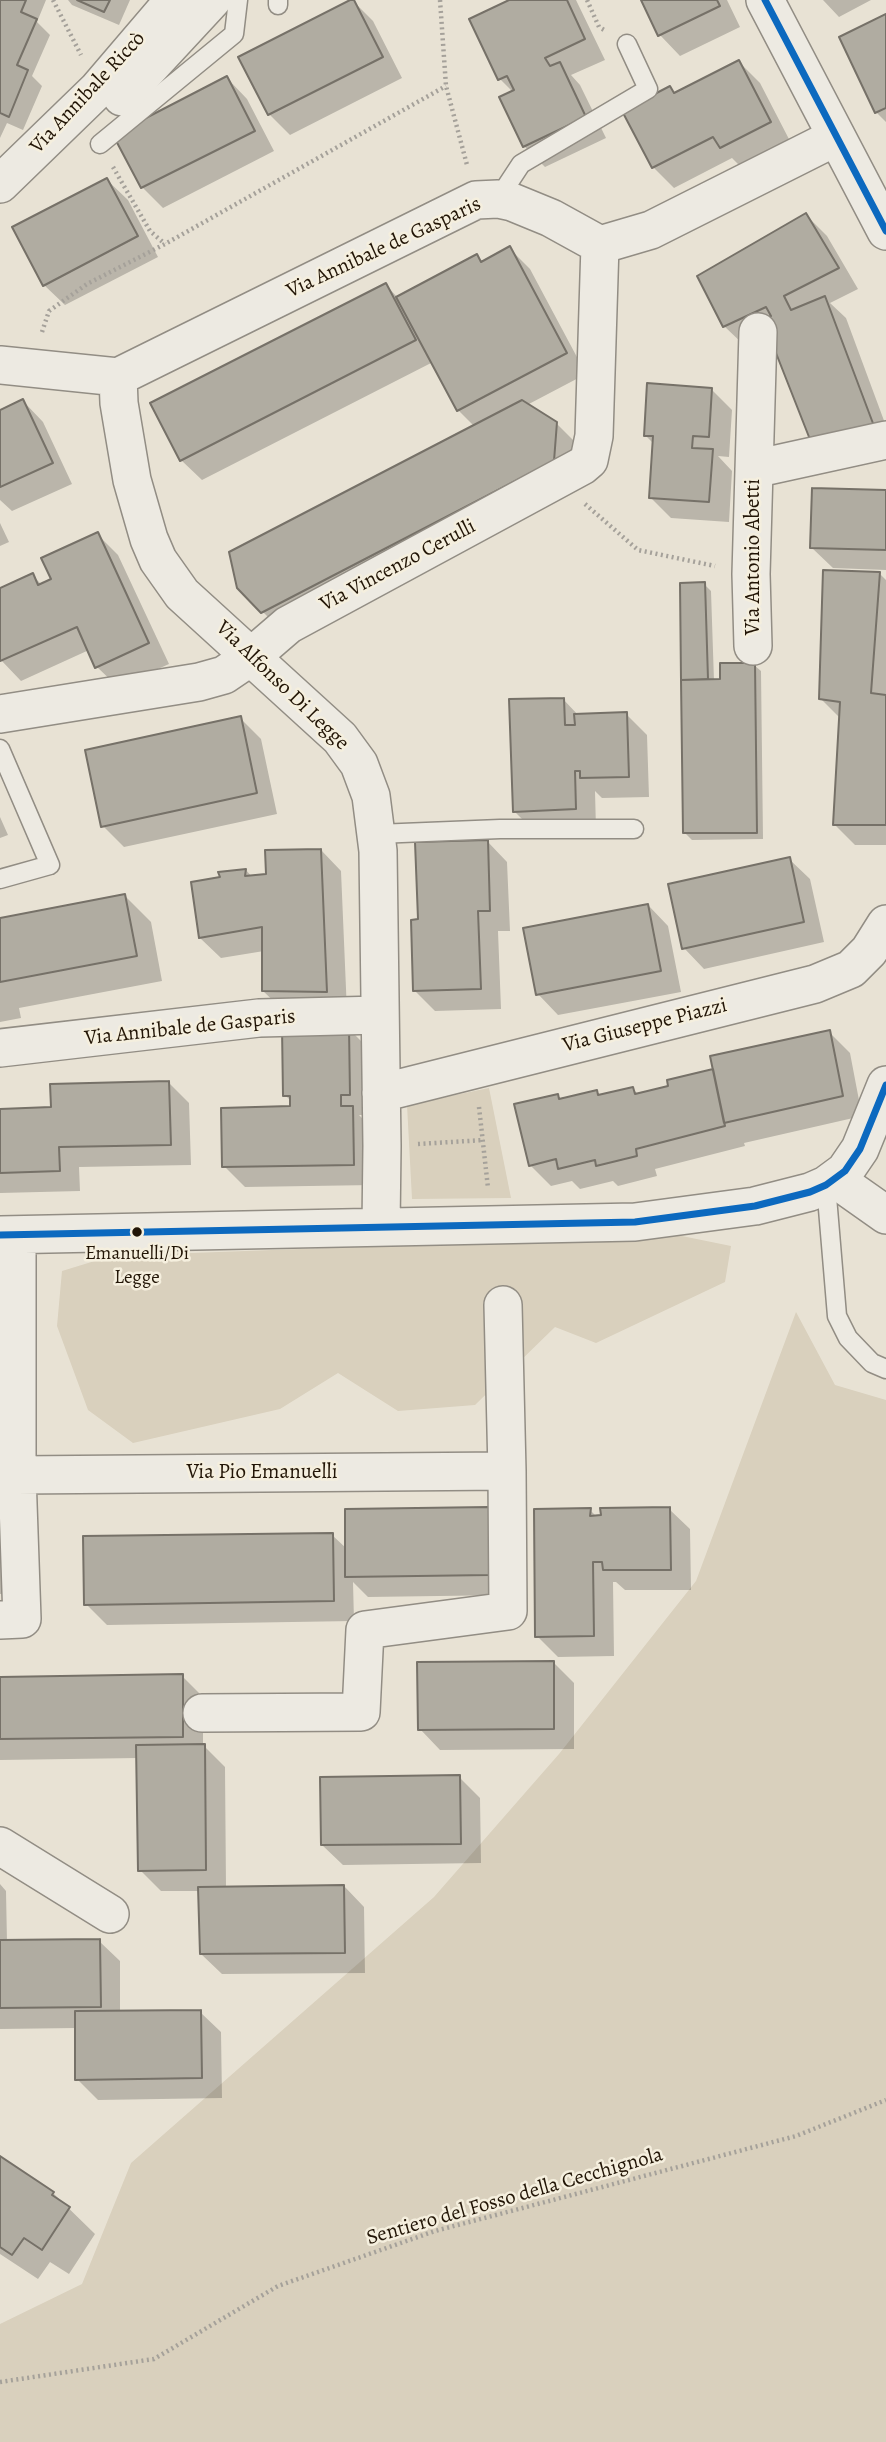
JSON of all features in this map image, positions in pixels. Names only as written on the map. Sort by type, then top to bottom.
[{"type":"street","name":"Via Annibale Riccò","points":[[0,184],[98,89],[174,0]]},
{"type":"street","points":[[84,147],[128,91],[212,0]]},
{"type":"street","points":[[765,0],[886,231]]},
{"type":"street","points":[[600,246],[651,230],[836,137]]},
{"type":"street","name":"Via Annibale de Gasparis","points":[[118,377],[487,199],[551,218],[600,246]]},
{"type":"street","name":"Via Vincenzo Cerulli","points":[[0,714],[199,682],[224,675],[252,656],[288,625],[582,466],[589,460],[592,451],[600,246]]},
{"type":"street","name":"Via Antonio Abetti","points":[[753,646],[751,574],[758,332]]},
{"type":"street","points":[[15,366],[118,377]]},
{"type":"street","name":"Via Alfonso Di Legge","points":[[118,377],[129,466],[154,551],[182,594],[332,729],[353,754],[371,796],[377,834],[381,1227]]},
{"type":"street","name":"Via Antonio Abetti","points":[[754,469],[886,440]]},
{"type":"street","name":"Via Giuseppe Piazzi","points":[[381,1093],[815,984],[851,969],[869,951],[886,924]]},
{"type":"street","name":"Via Annibale de Gasparis","points":[[0,1048],[236,1020],[380,1015]]},
{"type":"street","points":[[0,1620],[22,1619],[8,1235],[597,1223],[666,1219],[776,1202],[792,1199],[830,1182],[852,1162],[886,1085]]},
{"type":"street","points":[[830,1182],[886,1215]]},
{"type":"street","points":[[202,1713],[361,1712],[365,1630],[508,1611],[503,1305]]},
{"type":"street","name":"Via Pio Emanuelli","points":[[18,1475],[507,1471]]},
{"type":"street","points":[[0,1846],[110,1914]]},
{"type":"lane","points":[[84,147],[234,34],[238,0]]},
{"type":"lane","points":[[487,199],[521,164],[649,89],[627,44]]},
{"type":"lane","points":[[0,749],[50,864],[0,879]]},
{"type":"lane","points":[[377,834],[500,828],[634,829]]},
{"type":"lane","points":[[830,1182],[837,1316],[848,1338],[872,1363],[886,1369]]},
{"type":"path","points":[[53,0],[98,89]]},
{"type":"path","points":[[440,0],[446,86],[487,199]]},
{"type":"path","points":[[587,0],[599,27],[627,44]]},
{"type":"path","points":[[15,366],[49,311],[87,284],[165,244],[446,86]]},
{"type":"path","points":[[84,147],[150,231],[165,244]]},
{"type":"path","points":[[558,480],[638,550],[751,574]]},
{"type":"path","points":[[474,1068],[489,1196],[498,1223]]},
{"type":"path","points":[[382,1146],[484,1140]]},
{"type":"path","name":"Sentiero del Fosso della Cecchignola","points":[[0,2382],[154,2359],[278,2286],[435,2231],[796,2136],[886,2100]]},
{"type":"shaded area","points":[[489,1088],[511,1198],[412,1199],[407,1105]]},
{"type":"shaded area","points":[[677,1235],[731,1246],[725,1282],[596,1343],[555,1327],[475,1405],[398,1411],[338,1373],[280,1409],[133,1443],[88,1410],[57,1326],[62,1271],[111,1256]]},
{"type":"shaded area","points":[[796,1312],[835,1385],[886,1400],[886,2442],[0,2442],[0,2324],[82,2284],[131,2163],[434,1897],[559,1754],[696,1581]]},
{"type":"building","points":[[0,0],[26,0],[21,12],[37,19],[17,65],[28,70],[9,117],[0,113]]},
{"type":"building","points":[[77,0],[110,0],[104,12]]},
{"type":"building","points":[[354,0],[383,57],[268,115],[238,57]]},
{"type":"building","points":[[509,0],[567,0],[585,39],[545,58],[550,66],[560,62],[586,117],[523,147],[499,97],[514,90],[507,76],[498,80],[469,19]]},
{"type":"building","points":[[641,0],[717,0],[720,6],[658,36]]},
{"type":"building","points":[[886,14],[886,108],[875,113],[839,37]]},
{"type":"building","points":[[739,60],[771,122],[720,148],[713,137],[652,168],[622,111],[670,86],[674,93]]},
{"type":"building","points":[[227,76],[255,131],[141,188],[113,135]]},
{"type":"building","points":[[107,178],[138,236],[43,286],[12,227]]},
{"type":"building","points":[[806,213],[839,268],[784,296],[791,310],[825,296],[874,426],[811,442],[763,320],[771,316],[766,307],[723,327],[697,276]]},
{"type":"building","points":[[510,246],[567,353],[457,411],[396,297],[477,254],[481,262]]},
{"type":"building","points":[[386,283],[416,340],[180,461],[150,403]]},
{"type":"building","points":[[647,383],[712,388],[709,437],[693,436],[692,448],[713,449],[709,502],[649,498],[653,436],[644,436]]},
{"type":"building","points":[[23,399],[53,463],[0,487],[0,410]]},
{"type":"building","points":[[522,400],[557,422],[554,461],[261,613],[237,588],[229,552]]},
{"type":"building","points":[[812,488],[886,490],[886,550],[810,548]]},
{"type":"building","points":[[98,532],[149,643],[95,668],[77,627],[0,661],[0,588],[33,573],[38,585],[51,579],[41,558]]},
{"type":"building","points":[[823,570],[880,572],[871,693],[886,695],[886,825],[833,825],[840,702],[819,699]]},
{"type":"building","points":[[705,582],[708,679],[681,680],[680,583]]},
{"type":"building","points":[[720,663],[755,663],[757,833],[683,833],[681,680],[720,679]]},
{"type":"building","points":[[564,698],[565,725],[575,725],[574,714],[627,712],[629,777],[580,778],[580,771],[575,771],[576,809],[513,812],[509,699]]},
{"type":"building","points":[[241,716],[257,793],[101,827],[85,750]]},
{"type":"building","points":[[488,840],[490,911],[478,911],[481,989],[413,991],[411,920],[418,919],[415,842]]},
{"type":"building","points":[[321,849],[327,992],[262,991],[262,927],[199,938],[191,882],[220,877],[218,872],[246,869],[245,876],[266,874],[265,850]]},
{"type":"building","points":[[790,857],[804,922],[682,949],[668,884]]},
{"type":"building","points":[[125,894],[137,956],[0,982],[0,918]]},
{"type":"building","points":[[648,904],[661,971],[536,995],[523,928]]},
{"type":"building","points":[[349,1027],[350,1095],[341,1095],[341,1106],[353,1106],[354,1165],[222,1167],[221,1108],[290,1106],[290,1096],[283,1096],[282,1028]]},
{"type":"building","points":[[830,1030],[843,1096],[724,1123],[710,1056]]},
{"type":"building","points":[[713,1069],[725,1126],[636,1149],[637,1156],[596,1166],[595,1160],[558,1169],[556,1159],[529,1166],[514,1104],[558,1094],[559,1099],[597,1090],[598,1095],[633,1087],[635,1094],[668,1086],[667,1080]]},
{"type":"building","points":[[169,1081],[171,1145],[59,1147],[60,1171],[0,1173],[0,1109],[51,1107],[50,1084]]},
{"type":"building","points":[[489,1507],[490,1575],[345,1577],[345,1509]]},
{"type":"building","points":[[670,1507],[671,1570],[603,1570],[602,1562],[593,1562],[594,1636],[535,1637],[534,1509],[591,1508],[590,1516],[601,1515],[600,1508]]},
{"type":"building","points":[[333,1533],[334,1601],[84,1605],[83,1536]]},
{"type":"building","points":[[554,1661],[554,1729],[418,1730],[417,1662]]},
{"type":"building","points":[[183,1674],[183,1737],[0,1739],[0,1677]]},
{"type":"building","points":[[205,1744],[206,1870],[138,1871],[136,1745]]},
{"type":"building","points":[[460,1775],[461,1844],[321,1845],[320,1777]]},
{"type":"building","points":[[344,1885],[345,1953],[200,1954],[198,1887]]},
{"type":"building","points":[[100,1939],[101,2007],[0,2008],[0,1940]]},
{"type":"building","points":[[201,2010],[202,2078],[75,2080],[75,2011]]},
{"type":"building","points":[[0,2156],[54,2192],[52,2195],[70,2207],[42,2250],[24,2238],[12,2255],[0,2247]]},
{"type":"transit line","points":[[765,0],[886,231]]},
{"type":"transit line","points":[[0,1235],[635,1222],[755,1206],[810,1192],[826,1185],[845,1171],[860,1149],[886,1085]]},
{"type":"place","name":"Emanuelli/Di Legge","points":[[137,1232]]}]
